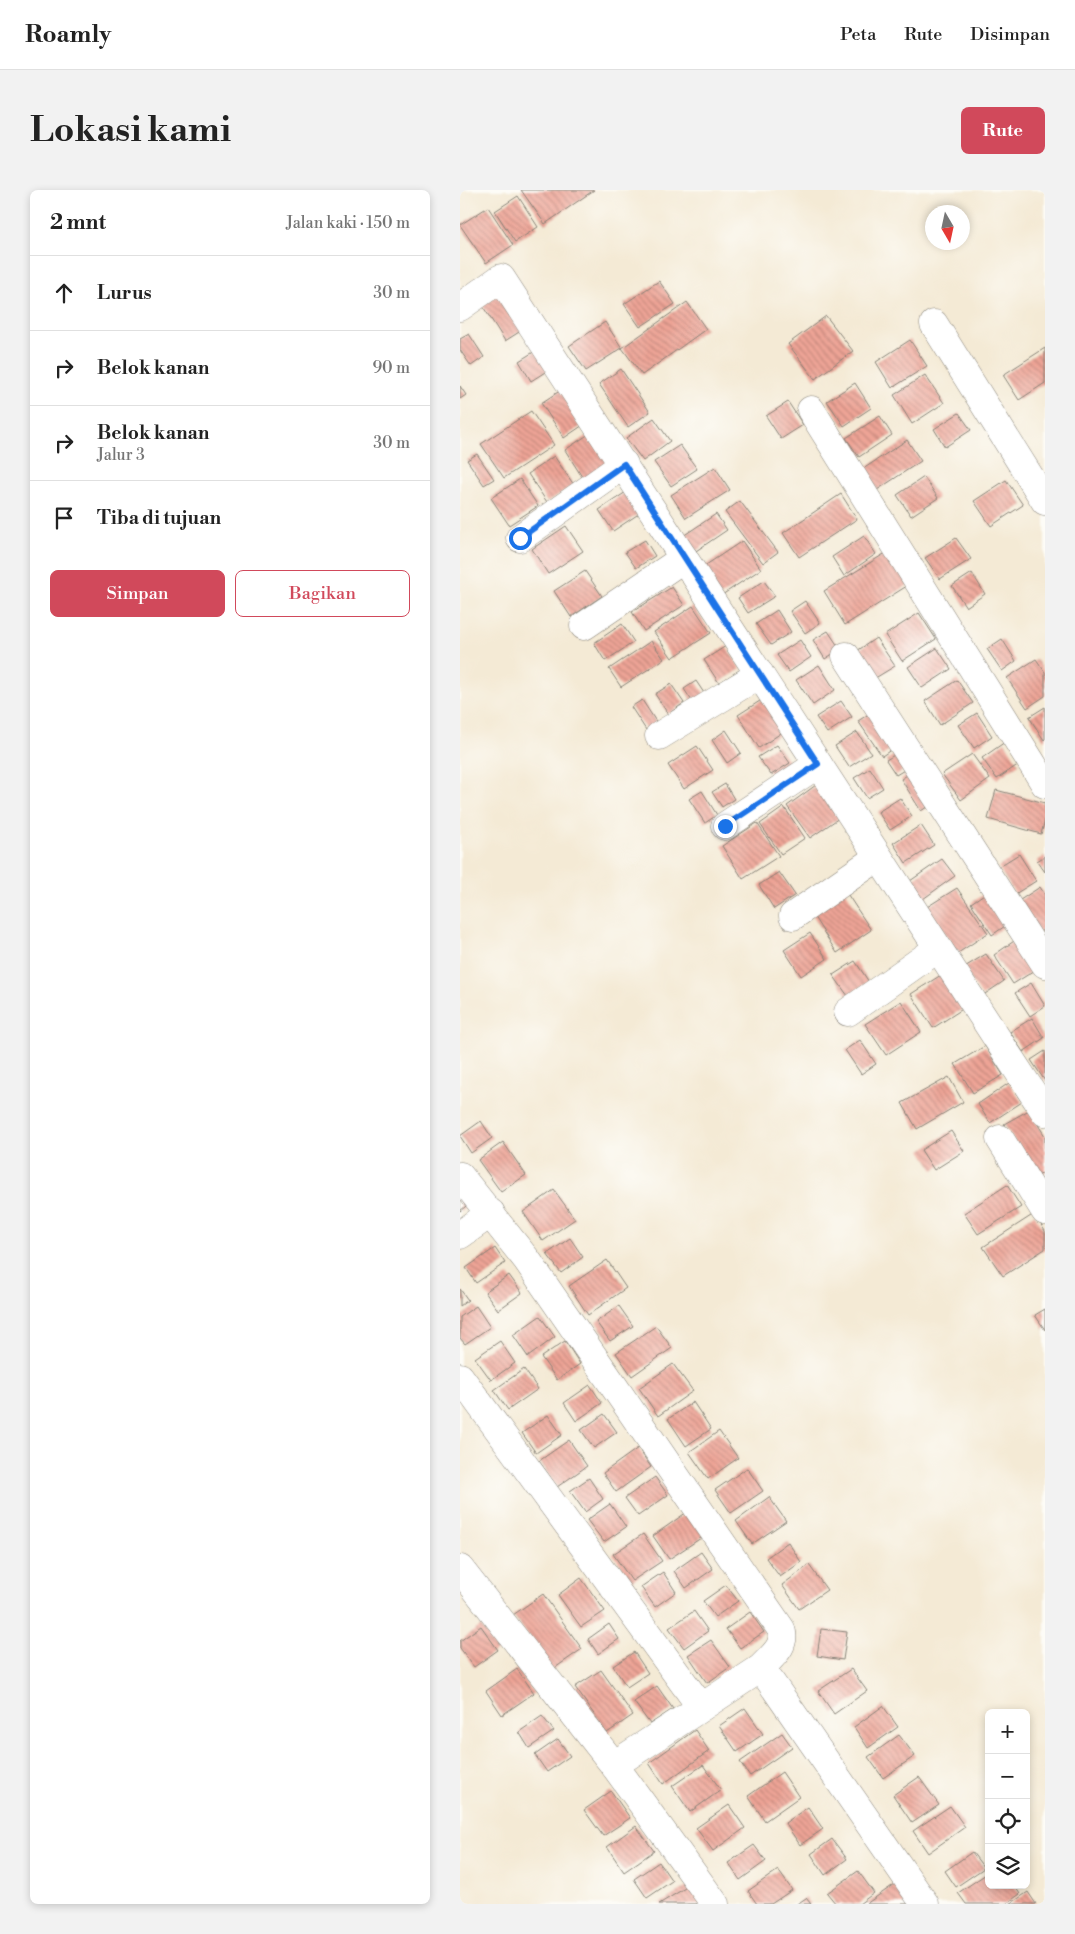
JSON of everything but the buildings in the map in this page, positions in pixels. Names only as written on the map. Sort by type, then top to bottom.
[{"type":"street","points":[[460,307],[501,278],[624,464],[877,858],[1045,1112]]},
{"type":"street","points":[[934,324],[1045,501]]},
{"type":"street","points":[[811,410],[1045,784]]},
{"type":"street","points":[[520,538],[624,464]]},
{"type":"street","points":[[584,626],[684,558]]},
{"type":"street","points":[[846,656],[1045,964]]},
{"type":"street","points":[[659,736],[760,674]]},
{"type":"street","points":[[725,826],[818,764]]},
{"type":"street","points":[[793,916],[877,858]]},
{"type":"street","points":[[848,1012],[937,949]]},
{"type":"street","points":[[1000,1139],[1045,1211]]},
{"type":"street","points":[[460,1176],[527,1260],[782,1629],[784,1636],[780,1648],[761,1668],[614,1765]]},
{"type":"street","points":[[460,1235],[491,1213]]},
{"type":"street","points":[[460,1377],[702,1707]]},
{"type":"street","points":[[460,1569],[614,1765],[715,1904]]},
{"type":"street","points":[[761,1668],[925,1904]]},
{"type":"route","points":[[520,538],[624,464],[818,764],[725,826]]}]
